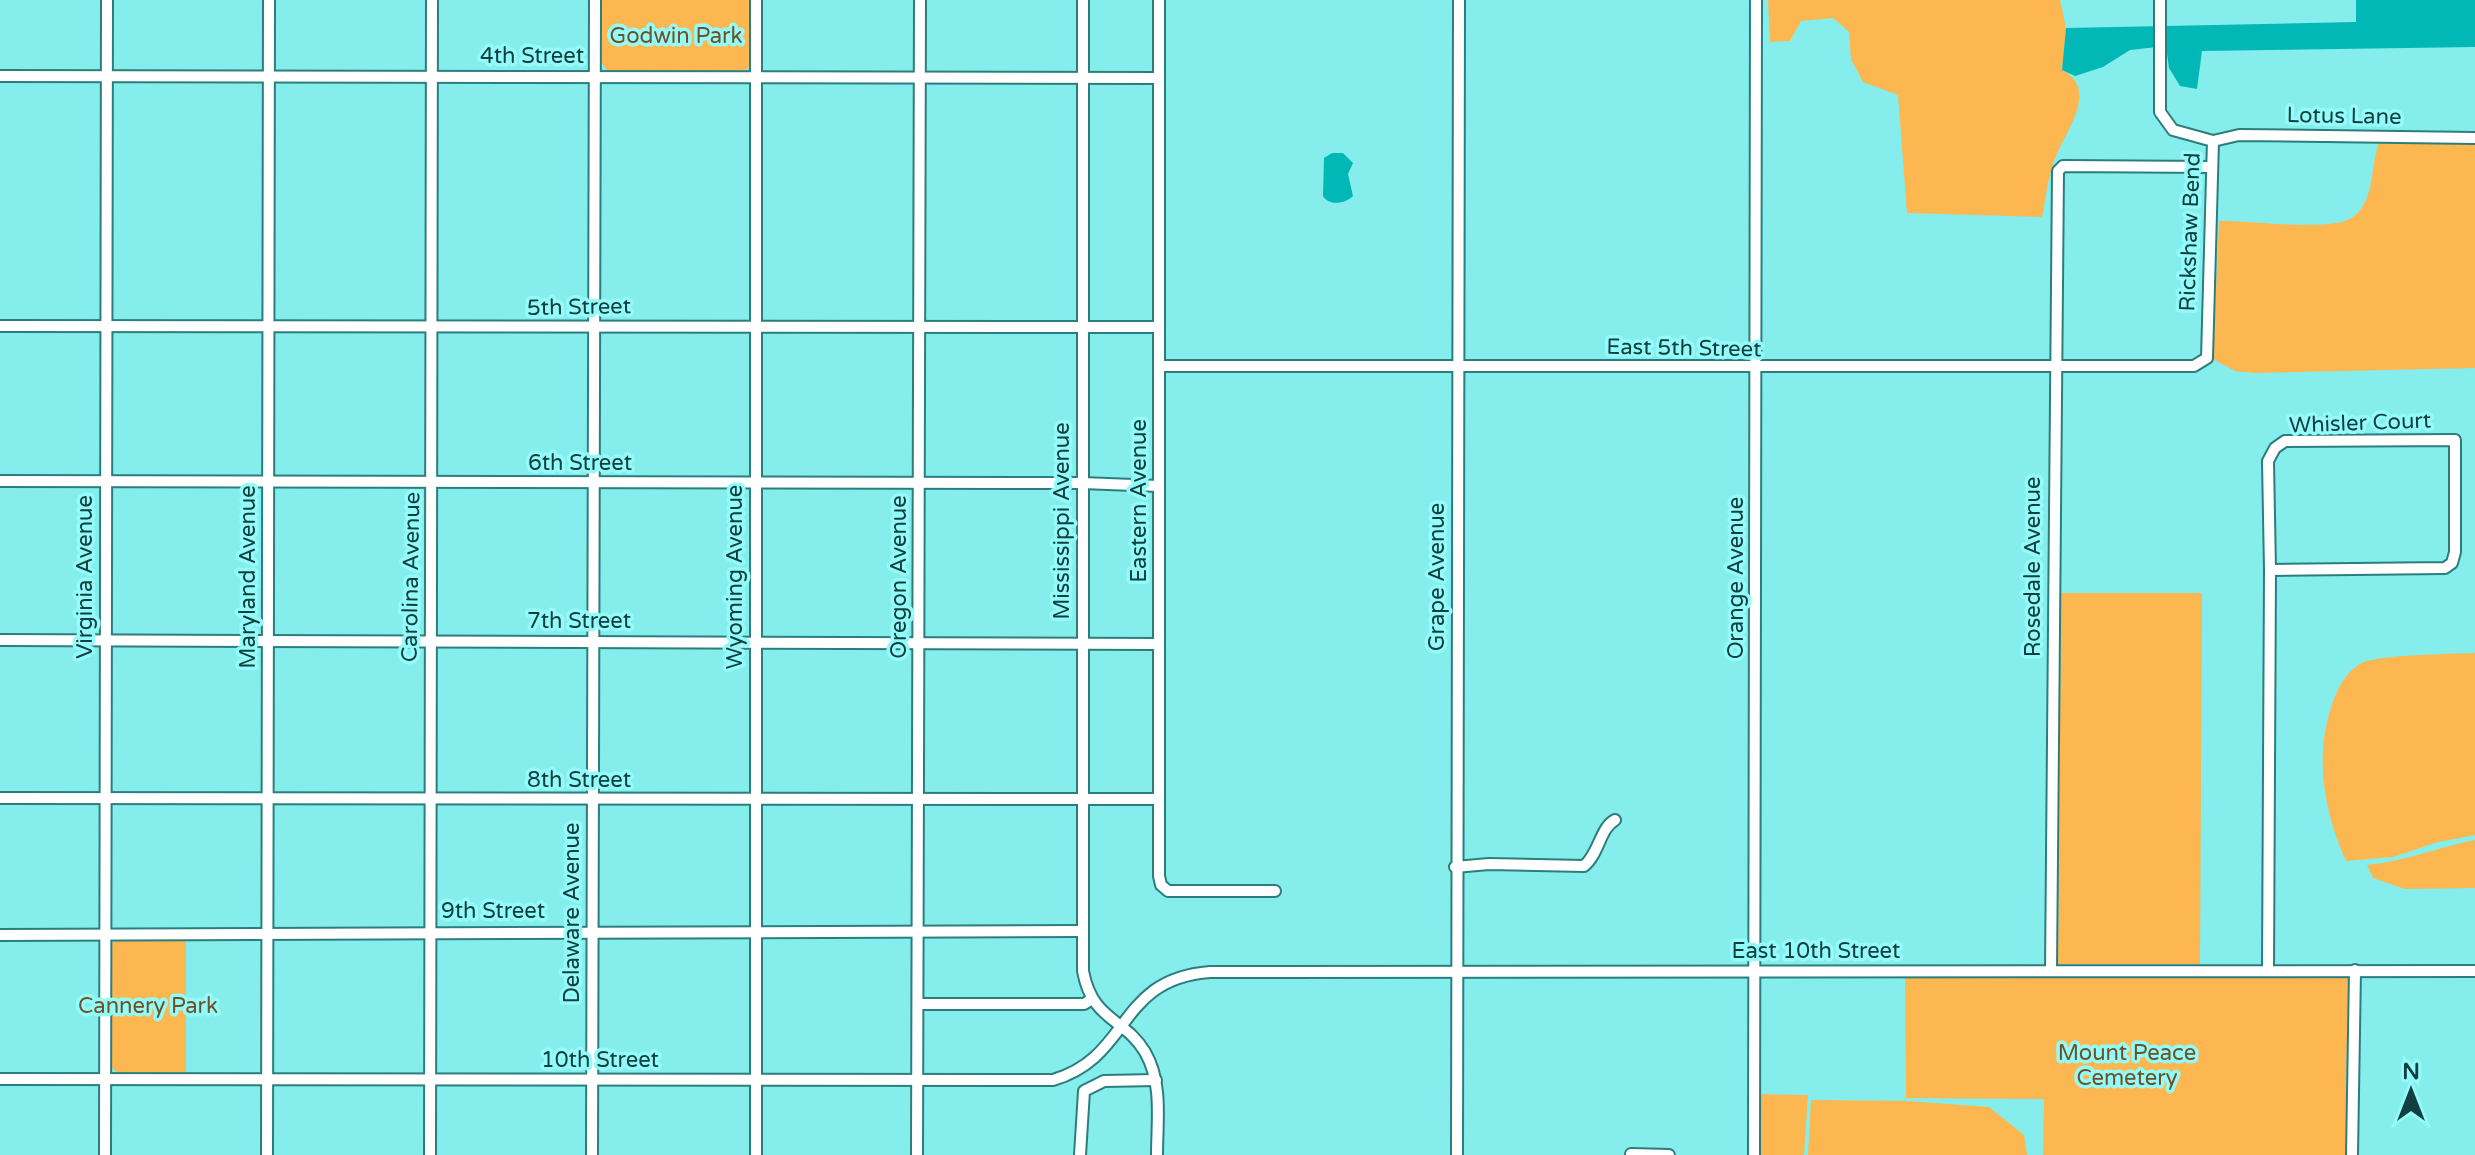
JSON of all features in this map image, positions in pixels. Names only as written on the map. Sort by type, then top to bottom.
[{"type":"street","name":"Virginia Avenue","points":[[105,1155],[107,0]]},
{"type":"street","name":"Maryland Avenue","points":[[267,1155],[269,0]]},
{"type":"street","name":"Carolina Avenue","points":[[430,1155],[432,0]]},
{"type":"street","name":"Delaware Avenue","points":[[592,1155],[595,0]]},
{"type":"street","name":"Wyoming Avenue","points":[[756,0],[756,1155]]},
{"type":"street","name":"Oregon Avenue","points":[[917,1155],[920,0]]},
{"type":"street","name":"Mississippi Avenue","points":[[1083,0],[1082,931],[1083,971],[1092,999]]},
{"type":"street","name":"Eastern Avenue","points":[[1159,0],[1159,876],[1161,885],[1168,891],[1275,891]]},
{"type":"street","name":"Grape Avenue","points":[[1457,1155],[1455,867],[1459,0]]},
{"type":"street","name":"Orange Avenue","points":[[1754,1155],[1756,0]]},
{"type":"street","name":"Rickshaw Bend","points":[[2160,0],[2160,112],[2166,125],[2213,141],[2207,358]]},
{"type":"street","name":"4th Street","points":[[0,76],[1159,78]]},
{"type":"street","name":"Lotus Lane","points":[[2213,141],[2239,135],[2475,138]]},
{"type":"street","name":"Rosedale Avenue","points":[[2051,970],[2058,171],[2063,166],[2212,167]]},
{"type":"street","name":"5th Street","points":[[0,326],[1158,327]]},
{"type":"street","name":"East 5th Street","points":[[1159,366],[2054,368],[2194,366],[2207,358]]},
{"type":"street","name":"Whisler Court","points":[[2268,970],[2268,461],[2275,448],[2285,441],[2455,440],[2455,552],[2452,563],[2445,568],[2270,570]]},
{"type":"street","name":"6th Street","points":[[0,481],[1082,483],[1159,486]]},
{"type":"street","name":"7th Street","points":[[0,640],[1158,644]]},
{"type":"street","name":"8th Street","points":[[0,798],[1157,799]]},
{"type":"street","points":[[1455,867],[1489,864],[1584,866],[1594,857],[1608,824],[1615,820]]},
{"type":"street","name":"9th Street","points":[[0,935],[431,931],[1082,931]]},
{"type":"street","points":[[2352,1155],[2355,970]]},
{"type":"street","name":"East 10th Street","points":[[1159,985],[1192,973],[1210,972],[2475,971]]},
{"type":"street","name":"10th Street","points":[[0,1079],[1053,1080],[1085,1067],[1120,1028],[1140,999],[1159,985]]},
{"type":"street","points":[[918,1004],[1084,1004],[1092,999],[1104,1016],[1141,1046],[1156,1080],[1157,1155]]},
{"type":"street","points":[[1080,1155],[1084,1091],[1104,1081],[1156,1080]]},
{"type":"street","points":[[1631,1154],[1669,1155]]},
{"type":"green space","name":"Godwin Park","points":[[601,0],[752,0],[752,64],[744,72],[608,72],[601,62]]},
{"type":"green space","points":[[1768,0],[2060,0],[2066,28],[2062,70],[2073,78],[2079,98],[2077,110],[2053,163],[2042,217],[1907,213],[1898,95],[1863,82],[1851,59],[1849,32],[1833,18],[1801,21],[1790,41],[1770,42]]},
{"type":"green space","points":[[2379,143],[2475,143],[2475,368],[2254,373],[2235,371],[2213,359],[2219,221],[2315,225],[2350,219],[2361,209],[2368,196]]},
{"type":"green space","points":[[2061,593],[2202,593],[2200,964],[2058,964]]},
{"type":"green space","points":[[2475,653],[2475,835],[2438,842],[2393,857],[2346,861],[2326,799],[2323,757],[2329,715],[2347,675],[2355,667],[2372,660]]},
{"type":"green space","points":[[2475,840],[2475,888],[2405,889],[2373,878],[2367,865],[2394,861]]},
{"type":"green space","name":"Cannery Park","points":[[186,938],[186,1074],[117,1073],[109,1064],[112,943],[121,939]]},
{"type":"green space","name":"Mount Peace Cemetery","points":[[1905,976],[2348,978],[2345,1155],[2043,1155],[2044,1099],[1906,1098]]},
{"type":"green space","points":[[1757,1094],[1808,1095],[1804,1155],[1757,1155]]},
{"type":"green space","points":[[1811,1100],[1907,1101],[1989,1107],[2024,1135],[2027,1155],[1808,1155]]},
{"type":"water","points":[[2356,0],[2475,0],[2475,47],[2202,51],[2197,89],[2180,86],[2169,68],[2166,46],[2130,50],[2103,67],[2075,76],[2062,70],[2066,28],[2356,22]]},
{"type":"water","points":[[1332,153],[1343,153],[1353,163],[1348,174],[1353,196],[1333,203],[1323,196],[1324,158]]}]
